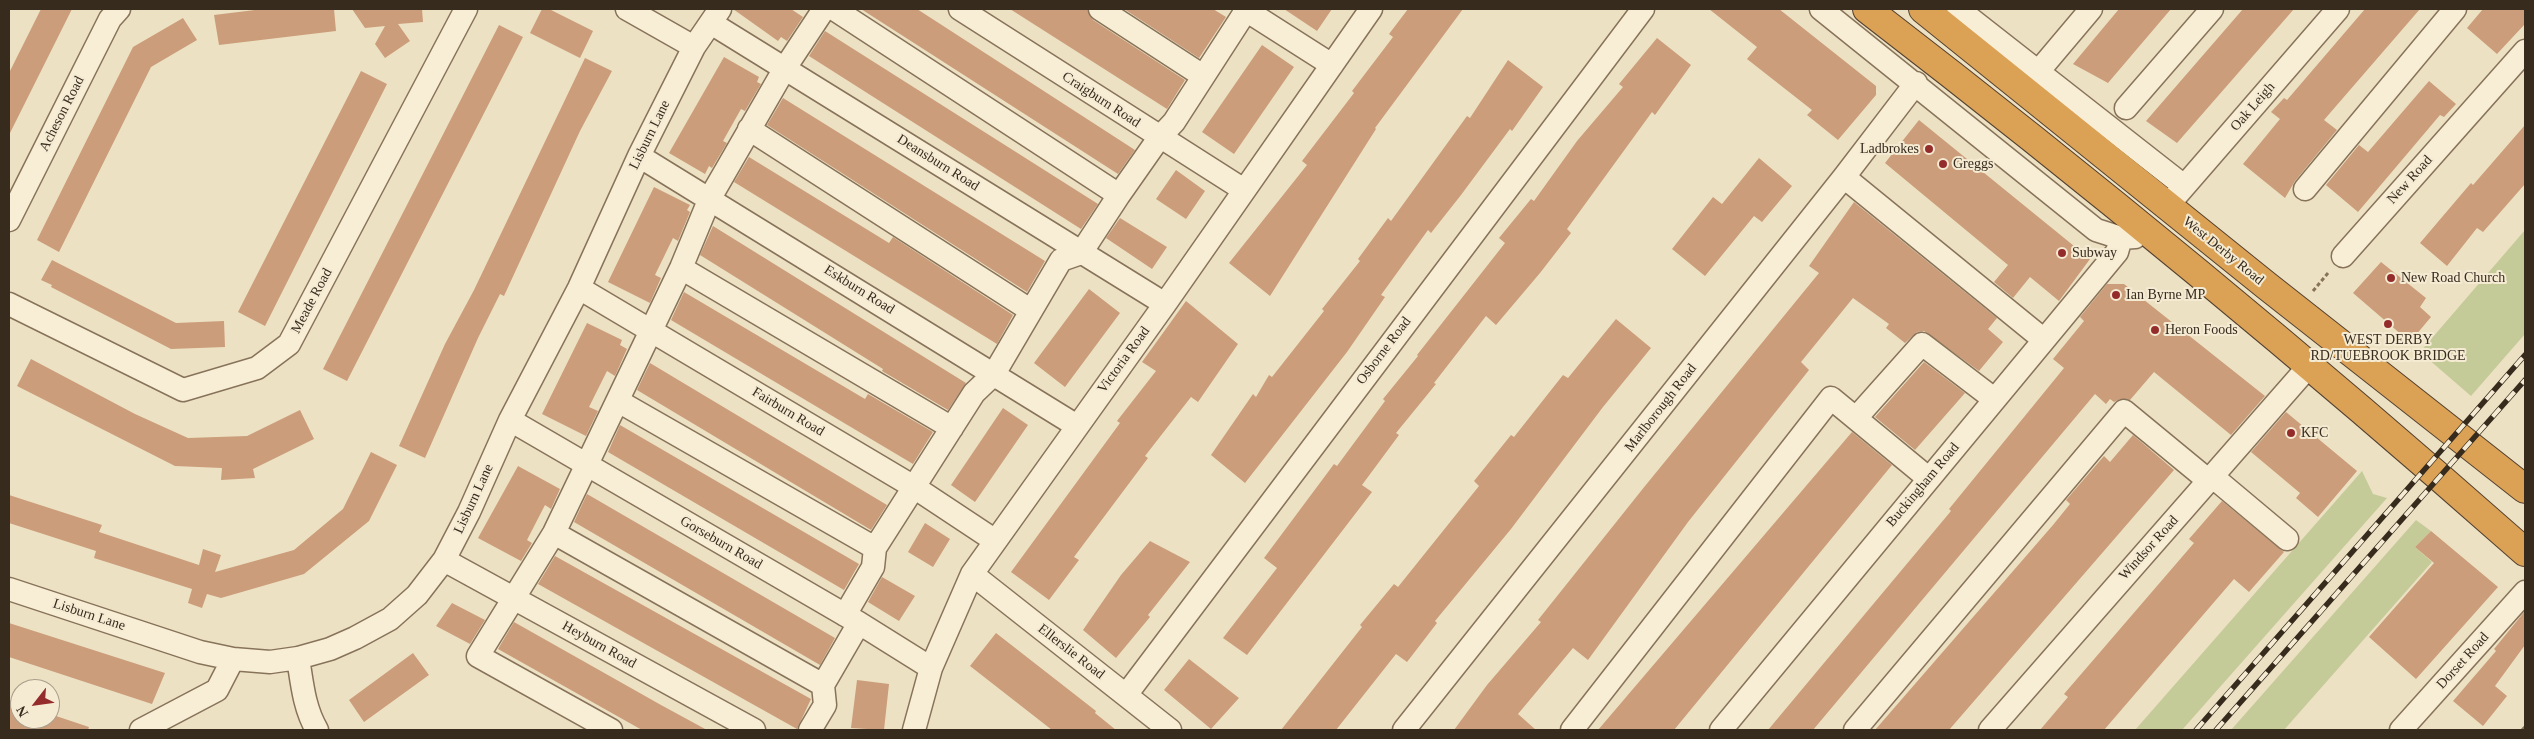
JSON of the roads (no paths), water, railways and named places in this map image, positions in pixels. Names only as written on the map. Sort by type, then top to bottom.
[{"type":"highway","points":[[1867,9],[2154,236],[2415,454],[2525,552]]},
{"type":"highway","name":"West Derby Road","points":[[1923,9],[2176,196],[2297,310],[2525,489]]},
{"type":"street","name":"Acheson Road","points":[[9,220],[110,19],[119,9]]},
{"type":"street","name":"Meade Road","points":[[9,304],[183,390],[257,368],[289,344],[466,9]]},
{"type":"street","points":[[627,9],[694,47]]},
{"type":"street","points":[[611,730],[478,656],[554,533],[681,268],[710,198],[749,129],[824,9]]},
{"type":"street","points":[[834,9],[1119,195]]},
{"type":"street","name":"Craigburn Road","points":[[960,9],[1244,190]]},
{"type":"street","points":[[1100,9],[1203,76]]},
{"type":"street","points":[[810,730],[825,705],[823,685],[873,567],[875,548],[974,393],[994,374],[1061,260],[1081,253],[1119,195],[1160,138],[1174,122],[1246,9],[1332,65]]},
{"type":"street","name":"Victoria Road","points":[[914,730],[931,668],[972,574],[994,540],[1165,304],[1371,9]]},
{"type":"street","name":"Osborne Road","points":[[1126,695],[1643,9]]},
{"type":"street","points":[[1821,9],[1916,83],[2096,230],[2121,238],[2154,236]]},
{"type":"street","points":[[1958,9],[2037,73],[2176,196]]},
{"type":"street","points":[[2037,73],[2091,9]]},
{"type":"street","points":[[2126,108],[2212,9]]},
{"type":"street","name":"Oak Leigh","points":[[2176,196],[2338,9]]},
{"type":"street","points":[[2305,189],[2455,9]]},
{"type":"street","name":"Lisburn Lane","points":[[9,588],[200,652],[233,659],[270,662],[298,658],[330,649],[390,619],[417,595],[444,560],[469,512],[510,420],[579,288],[639,156],[694,47],[715,16]]},
{"type":"street","name":"Deansburn Road","points":[[715,16],[786,68],[1165,304]]},
{"type":"street","name":"New Road","points":[[2343,256],[2525,51]]},
{"type":"street","name":"Marlborough Road","points":[[1404,730],[1844,177],[1916,83]]},
{"type":"street","points":[[749,129],[1030,310]]},
{"type":"street","name":"Eskburn Road","points":[[639,156],[710,198],[1077,426]]},
{"type":"street","points":[[1844,177],[2044,340]]},
{"type":"street","name":"Buckingham Road","points":[[1721,730],[2117,252],[2121,238]]},
{"type":"street","points":[[681,268],[952,428]]},
{"type":"street","name":"Fairburn Road","points":[[579,288],[914,487],[994,540]]},
{"type":"street","points":[[1856,418],[1922,344],[1994,399]]},
{"type":"street","name":"Windsor Road","points":[[1990,730],[2309,366]]},
{"type":"street","points":[[1572,730],[1831,398],[1928,478]]},
{"type":"street","points":[[618,401],[875,548]]},
{"type":"street","points":[[1856,730],[2124,411],[2287,539]]},
{"type":"street","name":"Gorseburn Road","points":[[510,420],[852,619],[931,668]]},
{"type":"street","points":[[554,533],[823,685]]},
{"type":"street","name":"Heyburn Road","points":[[444,560],[754,730]]},
{"type":"street","name":"Ellerslie Road","points":[[972,574],[1170,730]]},
{"type":"street","name":"Dorset Road","points":[[2401,730],[2525,592]]},
{"type":"street","points":[[298,658],[304,697],[310,718],[317,730]]},
{"type":"street","points":[[141,730],[217,690],[233,659]]},
{"type":"railway","points":[[2196,730],[2525,355]]},
{"type":"railway","points":[[2216,730],[2525,380]]},
{"type":"place","name":"Ladbrokes","points":[[1929,149]]},
{"type":"place","name":"Greggs","points":[[1943,164]]},
{"type":"place","name":"Subway","points":[[2062,253]]},
{"type":"place","name":"New Road Church","points":[[2391,278]]},
{"type":"place","name":"Ian Byrne MP","points":[[2116,295]]},
{"type":"place","name":"WEST DERBY RD/TUEBROOK BRIDGE","points":[[2388,324]]},
{"type":"place","name":"Heron Foods","points":[[2155,330]]},
{"type":"place","name":"KFC","points":[[2291,433]]}]
